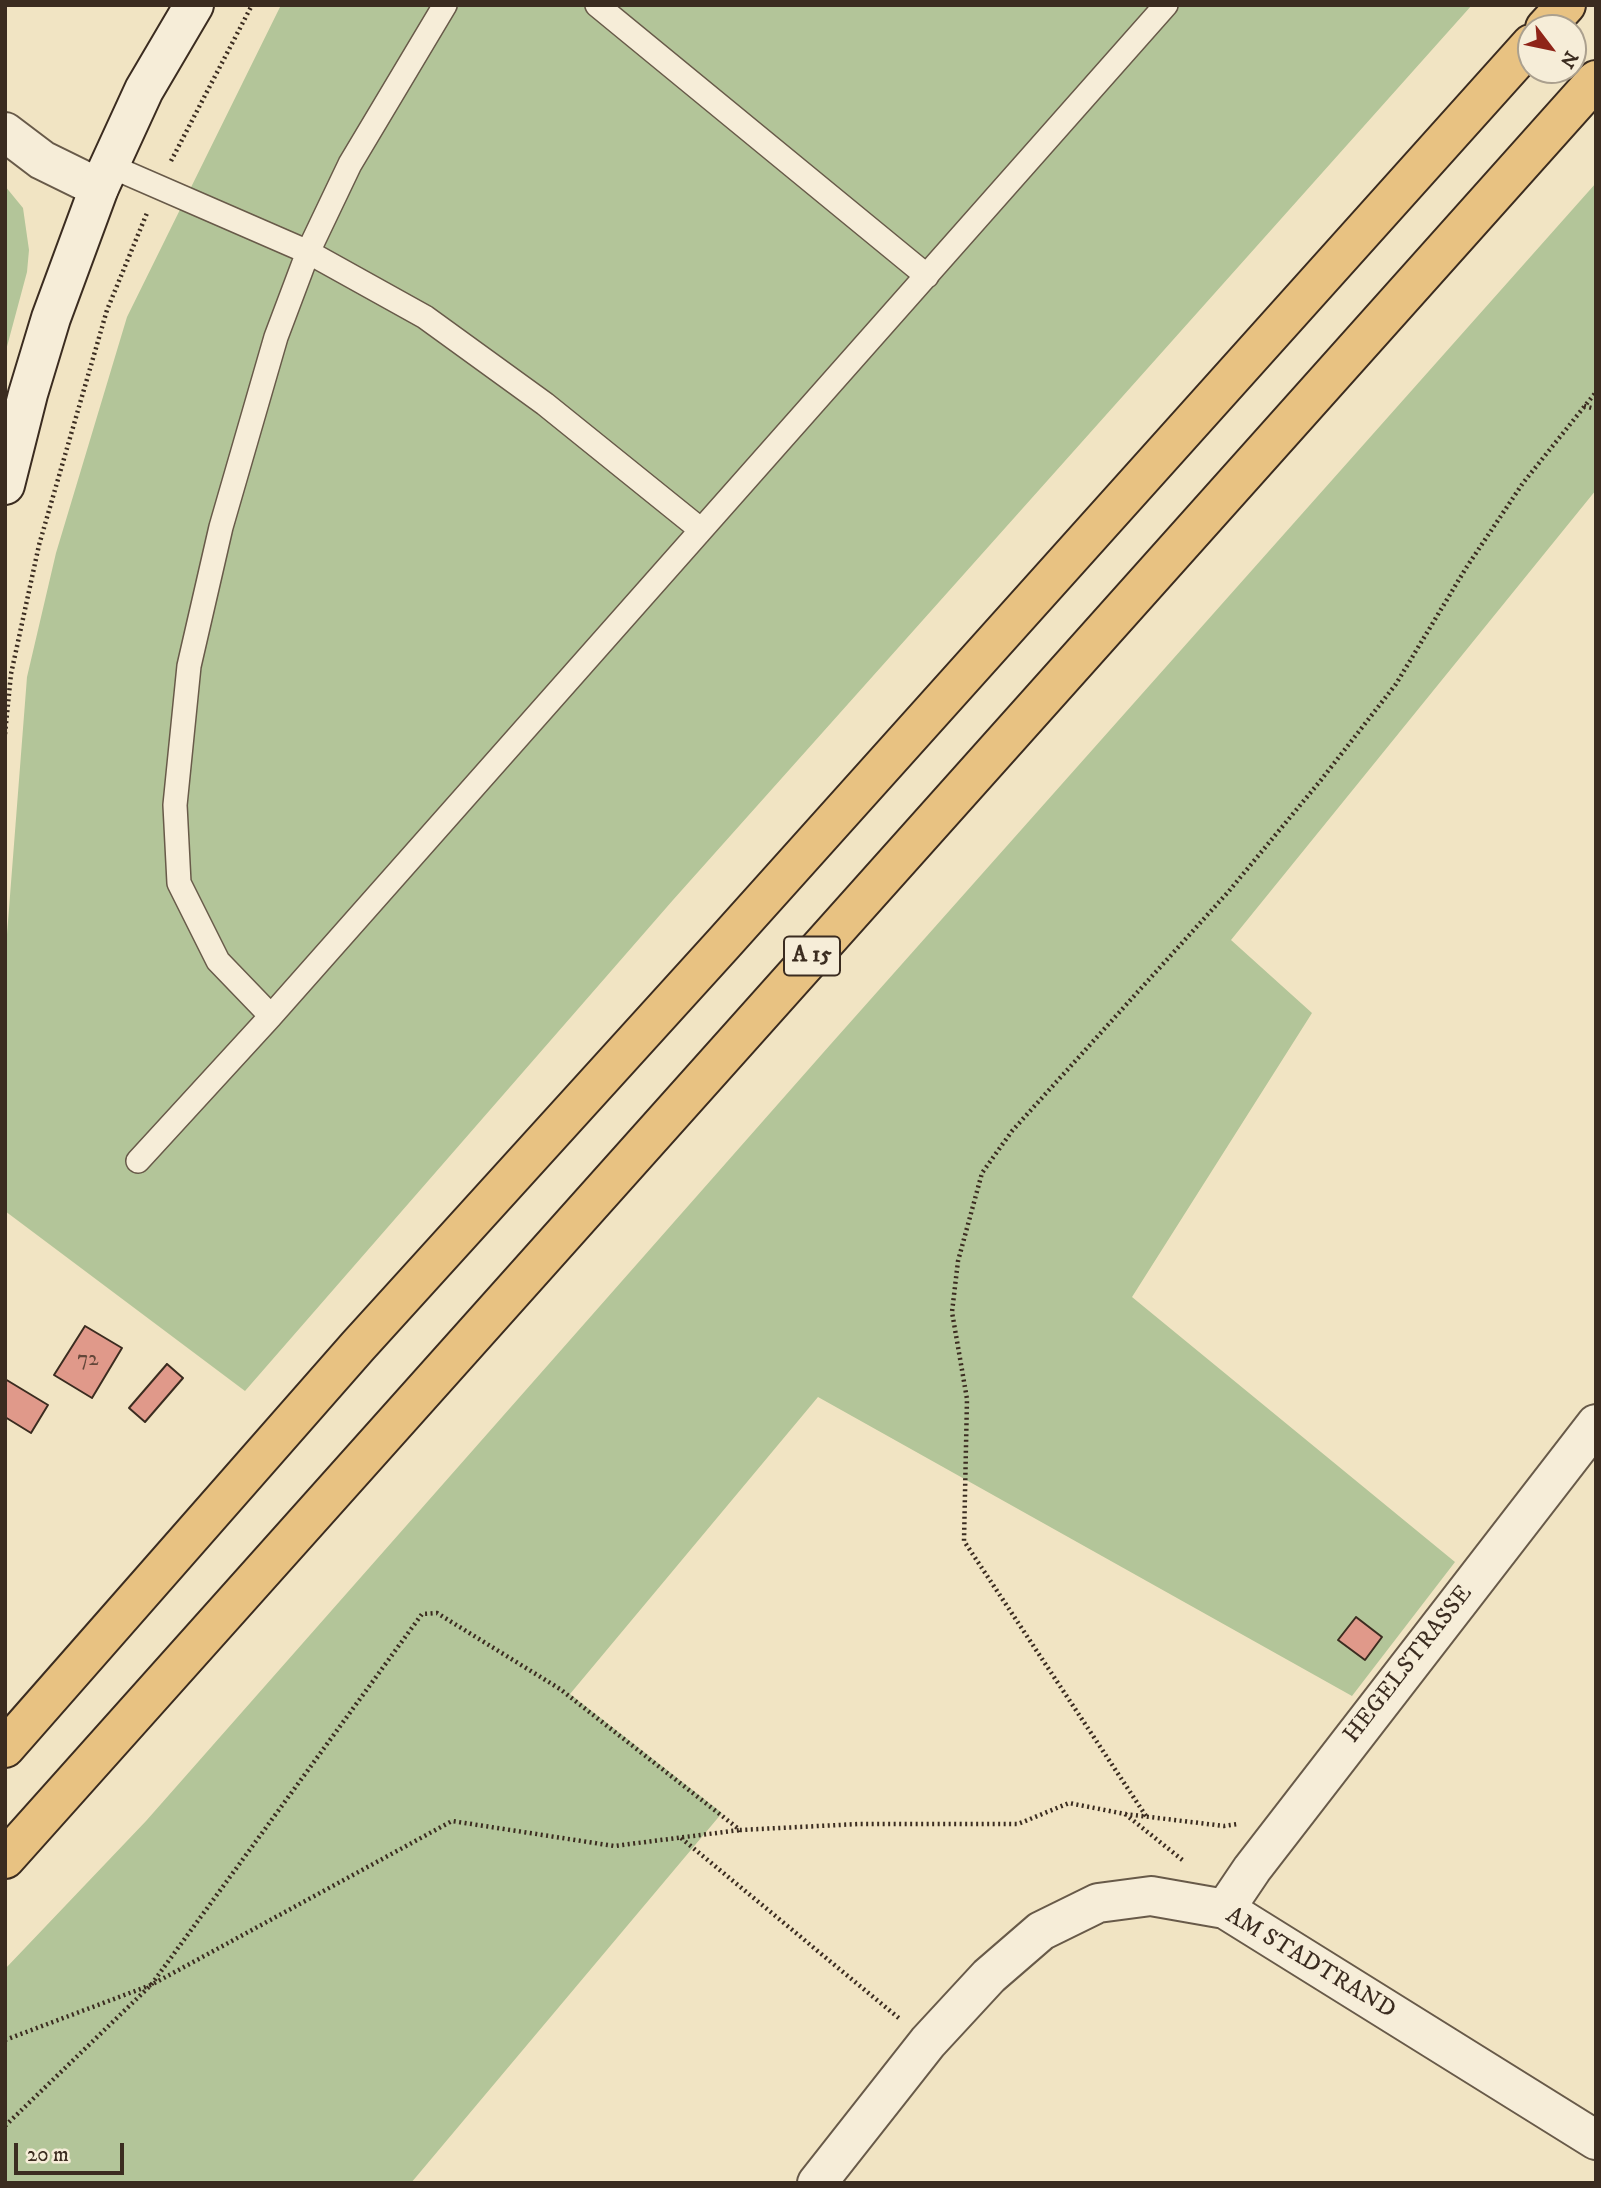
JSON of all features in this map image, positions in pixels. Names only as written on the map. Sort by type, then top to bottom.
[{"type":"highway","points":[[5,1748],[358,1346],[724,943],[1517,60]]},
{"type":"highway","name":"A 15","points":[[17,1846],[1596,80]]},
{"type":"street","points":[[5,485],[51,318],[103,176],[144,90],[194,5]]},
{"type":"street","points":[[5,132],[42,160],[103,176]]},
{"type":"street","name":"HEGELSTRASSE","points":[[1225,1909],[1294,1814],[1596,1424]]},
{"type":"street","name":"AM STADTRAND","points":[[817,2183],[928,2042],[989,1976],[1041,1931],[1098,1903],[1151,1896],[1225,1909],[1596,2140]]},
{"type":"lane","points":[[271,1016],[218,961],[179,883],[175,805],[189,666],[221,527],[276,337],[308,252],[350,164],[445,5]]},
{"type":"lane","points":[[597,5],[927,276]]},
{"type":"lane","points":[[138,1161],[271,1016],[700,528],[1166,5]]},
{"type":"lane","points":[[103,176],[158,187],[308,252],[425,317],[545,404],[700,528]]},
{"type":"path","points":[[5,734],[11,674],[39,545],[107,310],[158,187],[252,5]]},
{"type":"path","points":[[1146,1816],[964,1541],[967,1399],[952,1312],[958,1261],[982,1173],[1012,1131],[1229,891],[1338,759],[1396,684],[1466,568],[1523,483],[1596,392]]},
{"type":"path","points":[[1584,406],[1596,409]]},
{"type":"path","points":[[5,2126],[151,1984],[422,1614],[437,1613],[560,1689],[740,1830]]},
{"type":"path","points":[[5,2040],[151,1984],[452,1821],[614,1846],[740,1830],[858,1824],[1018,1824],[1069,1803],[1125,1814],[1224,1826],[1294,1814]]},
{"type":"path","points":[[1125,1814],[1189,1865]]},
{"type":"path","points":[[681,1838],[928,2042]]},
{"type":"green space","points":[[281,5],[1472,5],[673,900],[245,1391],[5,1211],[5,960],[27,677],[56,553],[127,317]]},
{"type":"green space","points":[[1596,183],[1596,490],[1231,940],[1312,1013],[1132,1297],[1455,1562],[1352,1696],[818,1397],[570,1694],[722,1813],[411,2183],[5,2183],[5,1969],[146,1821],[830,1045]]},
{"type":"green space","points":[[5,186],[23,208],[29,250],[27,272],[5,354]]},
{"type":"building","points":[[85,1326],[122,1348],[92,1398],[54,1375]]},
{"type":"building","points":[[167,1364],[183,1378],[145,1422],[129,1408]]},
{"type":"building","points":[[5,1379],[48,1405],[31,1433],[5,1417]]},
{"type":"building","points":[[1356,1617],[1382,1637],[1365,1660],[1338,1640]]}]
